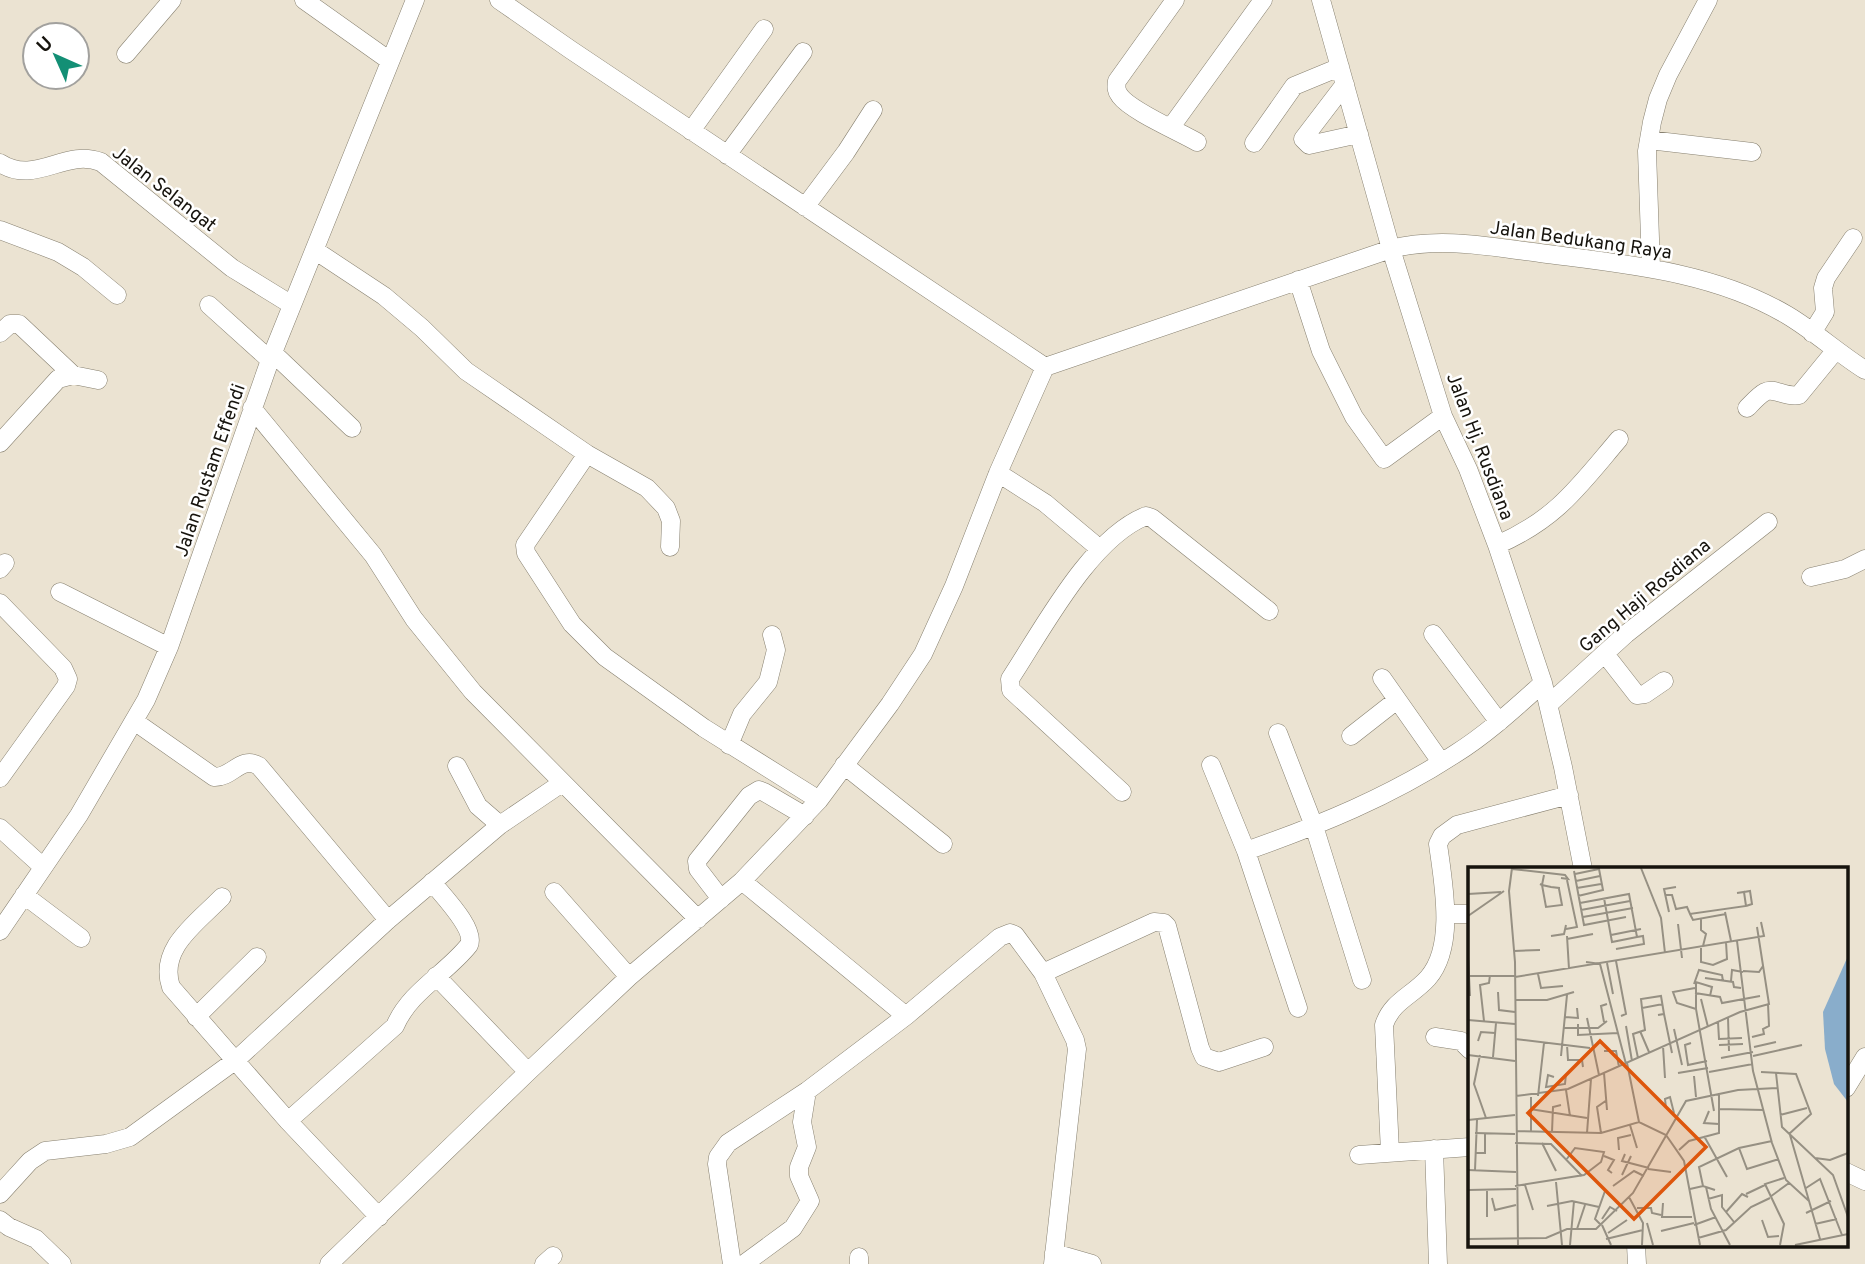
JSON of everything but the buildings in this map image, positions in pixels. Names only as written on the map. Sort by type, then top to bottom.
[{"type":"street","points":[[126,54],[172,0]]},
{"type":"street","points":[[304,0],[390,61]]},
{"type":"street","name":"Jalan Rustam Effendi","points":[[0,931],[79,816],[134,721],[169,647],[252,408],[415,0]]},
{"type":"street","points":[[329,1264],[629,977],[742,881],[819,800],[890,704],[923,654],[1045,367],[499,0]]},
{"type":"street","points":[[1171,127],[1263,0]]},
{"type":"street","name":"Jalan Hj. Rusdiana","points":[[1321,0],[1391,248],[1443,416],[1468,469],[1497,545],[1543,683],[1583,867]]},
{"type":"street","points":[[1651,268],[1647,151],[1649,140],[1658,99],[1668,75],[1708,0]]},
{"type":"street","points":[[1168,2],[1117,81],[1116,87],[1122,99],[1197,142]]},
{"type":"street","points":[[691,131],[764,29]]},
{"type":"street","points":[[727,155],[803,52]]},
{"type":"street","points":[[1343,76],[1303,139],[1309,145],[1359,134]]},
{"type":"street","points":[[1254,144],[1294,86],[1343,76]]},
{"type":"street","points":[[805,206],[846,152],[873,110]]},
{"type":"street","points":[[1649,140],[1752,152]]},
{"type":"street","name":"Jalan Selangat","points":[[0,163],[21,172],[35,171],[77,158],[101,162],[232,268],[292,305]]},
{"type":"street","points":[[0,230],[58,252],[83,267],[117,295]]},
{"type":"street","points":[[1812,333],[1825,312],[1823,288],[1826,278],[1853,237]]},
{"type":"street","name":"Jalan Bedukang Raya","points":[[1045,367],[1391,248],[1426,243],[1458,244],[1651,268],[1720,286],[1787,315],[1865,370]]},
{"type":"street","points":[[316,251],[384,296],[466,371],[587,454],[647,488],[666,508],[671,521],[670,547]]},
{"type":"street","points":[[1298,280],[1321,351],[1354,417],[1384,459],[1443,416]]},
{"type":"street","points":[[209,305],[272,356],[352,428]]},
{"type":"street","points":[[0,333],[10,324],[19,324],[72,375]]},
{"type":"street","points":[[1747,408],[1765,392],[1799,395],[1835,351]]},
{"type":"street","points":[[0,443],[58,379],[72,375],[98,380]]},
{"type":"street","points":[[252,408],[373,555],[414,619],[473,692],[698,919]]},
{"type":"street","points":[[1497,545],[1546,519],[1570,497],[1619,439]]},
{"type":"street","points":[[587,454],[527,540],[525,549],[558,605],[586,640],[629,676],[729,745],[819,800]]},
{"type":"street","points":[[998,473],[1045,503],[1100,549]]},
{"type":"street","points":[[1122,792],[1011,690],[1010,685],[1010,679],[1082,570],[1100,549],[1146,516],[1269,611]]},
{"type":"street","name":"Gang Haji Rosdiana","points":[[1549,704],[1605,654],[1768,522]]},
{"type":"street","points":[[1811,577],[1845,569],[1865,559]]},
{"type":"street","points":[[60,592],[169,647]]},
{"type":"street","points":[[0,603],[63,667],[68,679],[66,686],[0,778]]},
{"type":"street","points":[[1433,634],[1499,722]]},
{"type":"street","points":[[729,745],[742,714],[758,698],[768,682],[776,650],[772,635]]},
{"type":"street","points":[[1605,654],[1637,695],[1644,694],[1664,681]]},
{"type":"street","points":[[1382,678],[1441,762]]},
{"type":"street","points":[[1246,850],[1364,806],[1441,762],[1499,722],[1543,683]]},
{"type":"street","points":[[1351,736],[1397,700]]},
{"type":"street","points":[[134,721],[215,777],[222,778],[242,763],[254,762],[388,920]]},
{"type":"street","points":[[1278,733],[1314,826],[1362,981]]},
{"type":"street","points":[[844,765],[943,844]]},
{"type":"street","points":[[1211,765],[1246,850],[1298,1008]]},
{"type":"street","points":[[457,766],[478,806],[500,825]]},
{"type":"street","points":[[0,1194],[36,1155],[45,1150],[106,1144],[130,1137],[236,1060],[432,882],[500,825],[562,783]]},
{"type":"street","points":[[722,899],[698,869],[697,861],[754,791],[764,792],[805,816]]},
{"type":"street","points":[[1390,1152],[1384,1025],[1395,1004],[1427,979],[1438,959],[1447,914],[1438,844],[1442,835],[1457,825],[1569,795]]},
{"type":"street","points":[[0,828],[43,867]]},
{"type":"street","points":[[742,881],[906,1016]]},
{"type":"street","points":[[288,1121],[395,1026],[405,1007],[463,952],[471,940],[468,928],[432,882]]},
{"type":"street","points":[[554,892],[629,977]]},
{"type":"street","points":[[24,895],[81,938]]},
{"type":"street","points":[[222,897],[174,947],[168,959],[166,974],[171,987],[288,1121],[379,1217]]},
{"type":"street","points":[[1447,914],[1468,914]]},
{"type":"street","points":[[1043,973],[1154,922],[1164,923],[1199,1048],[1205,1057],[1219,1062],[1264,1047]]},
{"type":"street","points":[[732,1264],[718,1172],[718,1157],[728,1143],[807,1091],[906,1016],[1006,933],[1015,935],[1043,973],[1075,1040],[1077,1060],[1054,1259],[1093,1264]]},
{"type":"street","points":[[196,1017],[257,957]]},
{"type":"street","points":[[436,976],[527,1072]]},
{"type":"street","points":[[1435,1037],[1461,1041],[1468,1049]]},
{"type":"street","points":[[1848,1085],[1865,1056]]},
{"type":"street","points":[[744,1264],[793,1228],[810,1201],[799,1176],[799,1167],[807,1147],[802,1122],[807,1091]]},
{"type":"street","points":[[1359,1155],[1468,1147]]},
{"type":"street","points":[[1434,1149],[1438,1264]]},
{"type":"street","points":[[1848,1173],[1865,1181]]},
{"type":"street","points":[[0,1220],[36,1239],[62,1264]]},
{"type":"street","points":[[1636,1246],[1637,1264]]}]
